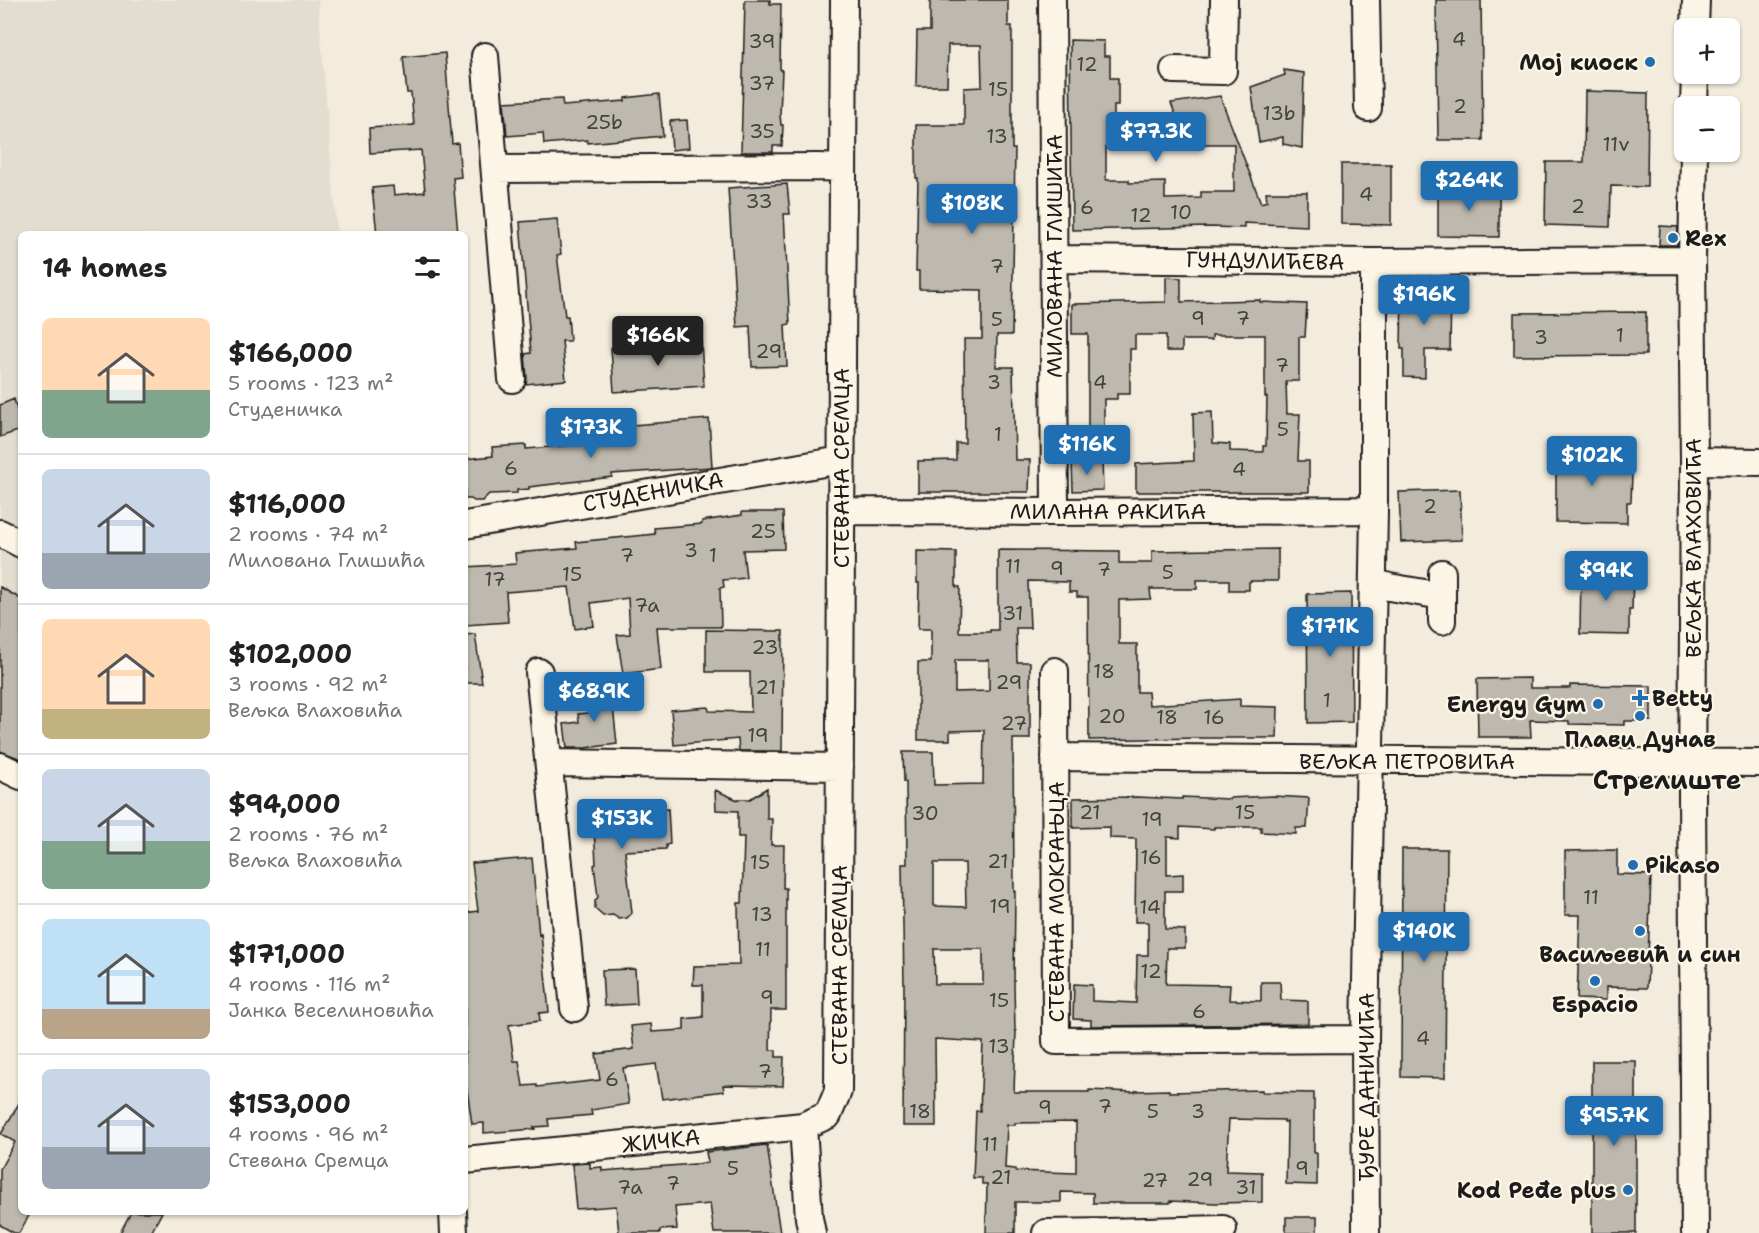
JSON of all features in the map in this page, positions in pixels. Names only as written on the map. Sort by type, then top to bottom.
[{"type":"street","name":"СТЕВАНА СРЕМЦА","points":[[838,1091],[843,0]]},
{"type":"street","name":"МИЛОВАНА ГЛИШИЋА","points":[[1052,0],[1055,512]]},
{"type":"street","points":[[1174,70],[1223,71],[1224,0]]},
{"type":"street","points":[[1366,0],[1368,108]]},
{"type":"street","points":[[1695,18],[1696,0]]},
{"type":"street","points":[[485,56],[512,379]]},
{"type":"street","name":"ВЕЉКА ВЛАХОВИЋА","points":[[1694,162],[1692,763],[1695,1233]]},
{"type":"street","points":[[495,169],[843,168]]},
{"type":"street","name":"ГУНДУЛИЋЕВА","points":[[1054,259],[1374,262],[1692,260]]},
{"type":"street","name":"ЂУРЕ ДАНИЧИЋА","points":[[1366,1233],[1365,1039],[1374,510],[1374,262]]},
{"type":"street","name":"СТУДЕНИЧКА","points":[[468,524],[841,460]]},
{"type":"street","points":[[1694,461],[1759,462]]},
{"type":"street","name":"МИЛАНА РАКИЋА","points":[[841,511],[1374,510]]},
{"type":"street","points":[[0,533],[18,542]]},
{"type":"street","points":[[1373,582],[1442,597]]},
{"type":"street","name":"СТЕВАНА МОКРАЊЦА","points":[[1055,671],[1056,1041],[1365,1039]]},
{"type":"street","points":[[539,672],[574,1008]]},
{"type":"street","name":"ВЕЉКА ПЕТРОВИЋА","points":[[1055,757],[1759,763]]},
{"type":"street","points":[[549,763],[840,767]]},
{"type":"street","points":[[0,766],[18,775]]},
{"type":"street","name":"ЖИЧКА","points":[[468,1160],[803,1126],[828,1115],[838,1091]]},
{"type":"street","points":[[803,1126],[812,1233]]},
{"type":"street","points":[[453,1215],[454,1233]]},
{"type":"street","points":[[1046,1233],[1223,1229]]},
{"type":"shaded area","points":[[0,0],[318,0],[337,231],[18,231],[18,791],[0,782]]},
{"type":"building","points":[[745,0],[770,0],[770,4],[781,4],[782,146],[773,146],[773,152],[741,152]]},
{"type":"building","points":[[930,0],[1008,0],[1008,26],[1012,26],[1012,149],[1015,149],[1012,335],[997,335],[996,367],[1013,367],[1015,460],[1030,460],[1029,492],[918,492],[918,461],[956,460],[956,443],[965,443],[964,339],[982,339],[982,290],[919,289],[919,271],[916,271],[918,178],[916,178],[916,125],[964,125],[964,88],[982,87],[981,45],[948,45],[947,86],[916,86],[917,31],[930,31]]},
{"type":"building","points":[[1436,0],[1481,0],[1483,140],[1438,140]]},
{"type":"building","points":[[1070,40],[1104,41],[1104,56],[1110,56],[1110,78],[1118,78],[1118,106],[1114,106],[1114,146],[1106,146],[1106,180],[1129,180],[1129,183],[1165,182],[1165,199],[1201,198],[1201,192],[1234,192],[1234,144],[1163,144],[1165,119],[1177,119],[1171,103],[1220,96],[1261,203],[1267,201],[1266,192],[1307,192],[1307,226],[1244,223],[1244,228],[1072,230]]},
{"type":"building","points":[[445,53],[452,144],[458,143],[461,177],[453,178],[458,231],[377,231],[372,188],[393,186],[394,195],[425,192],[421,150],[370,153],[369,128],[414,125],[411,93],[407,93],[403,57]]},
{"type":"building","points":[[1284,70],[1304,73],[1302,148],[1283,144],[1283,137],[1259,142],[1251,87],[1285,75]]},
{"type":"building","points":[[1585,91],[1648,93],[1647,187],[1611,186],[1610,227],[1545,225],[1546,162],[1584,162]]},
{"type":"building","points":[[659,94],[663,136],[588,143],[587,140],[544,144],[543,133],[507,136],[504,102],[562,99],[563,106],[625,101],[625,98]]},
{"type":"building","points":[[687,120],[689,148],[672,150],[670,121]]},
{"type":"building","points":[[1341,164],[1391,164],[1391,225],[1341,224]]},
{"type":"building","points":[[787,184],[790,214],[784,214],[790,324],[785,325],[787,366],[752,367],[750,326],[737,327],[728,188]]},
{"type":"building","points":[[1438,187],[1499,187],[1499,237],[1438,236]]},
{"type":"building","points":[[557,219],[561,254],[557,255],[570,341],[562,341],[566,380],[526,384],[525,354],[531,353],[520,222]]},
{"type":"building","points":[[1660,226],[1678,227],[1677,245],[1659,245]]},
{"type":"building","points":[[1166,277],[1181,278],[1181,302],[1260,300],[1260,302],[1307,304],[1305,337],[1299,337],[1299,381],[1286,381],[1287,414],[1300,414],[1298,461],[1309,461],[1309,492],[1136,492],[1136,464],[1194,461],[1193,413],[1212,412],[1213,443],[1230,444],[1230,451],[1263,452],[1263,446],[1266,446],[1267,397],[1265,397],[1265,335],[1212,335],[1212,340],[1182,340],[1182,351],[1166,351],[1166,335],[1135,335],[1135,349],[1130,349],[1130,394],[1117,394],[1117,399],[1104,399],[1104,430],[1088,430],[1088,334],[1072,334],[1072,304],[1166,302]]},
{"type":"building","points":[[1402,288],[1451,289],[1450,350],[1425,350],[1425,378],[1404,377],[1404,349],[1401,349]]},
{"type":"building","points":[[1646,312],[1646,355],[1514,356],[1514,313]]},
{"type":"building","points":[[701,342],[704,386],[614,392],[611,348]]},
{"type":"building","points":[[14,399],[18,413],[18,431],[0,437],[0,405]]},
{"type":"building","points":[[709,419],[712,467],[612,474],[612,477],[529,487],[529,489],[517,490],[517,493],[489,494],[482,501],[468,499],[468,459],[493,456],[492,447],[526,445],[526,449],[576,445],[576,443],[619,437],[619,426]]},
{"type":"building","points":[[1556,452],[1627,453],[1627,472],[1632,473],[1631,502],[1627,502],[1627,523],[1556,522]]},
{"type":"building","points":[[1072,461],[1102,461],[1103,490],[1073,491]]},
{"type":"building","points":[[1460,490],[1462,540],[1401,542],[1399,492]]},
{"type":"building","points":[[742,512],[783,512],[784,549],[743,550],[746,578],[723,580],[724,587],[720,588],[721,627],[657,627],[661,669],[623,674],[617,635],[630,634],[628,598],[591,603],[594,626],[575,629],[569,587],[506,592],[508,622],[468,625],[468,567],[516,564],[515,553],[577,548],[576,542],[655,534],[654,528],[702,524],[702,521],[742,515]]},
{"type":"building","points":[[1278,549],[1278,581],[1251,581],[1249,590],[1229,590],[1229,580],[1197,580],[1197,589],[1150,589],[1151,599],[1119,600],[1119,644],[1137,644],[1137,692],[1148,692],[1149,705],[1240,699],[1240,706],[1278,707],[1277,738],[1089,740],[1088,597],[1077,597],[1077,592],[1069,592],[1069,582],[1028,581],[1030,628],[1016,628],[1017,662],[1030,662],[1030,739],[1013,739],[1016,1031],[1014,1092],[1262,1090],[1262,1092],[1314,1093],[1314,1153],[1317,1153],[1317,1185],[1286,1184],[1287,1122],[1284,1120],[1229,1119],[1226,1171],[1262,1172],[1262,1202],[1093,1203],[1093,1193],[1061,1192],[1061,1202],[1015,1202],[1015,1233],[986,1233],[987,1184],[982,1184],[982,1178],[973,1178],[976,1111],[980,1111],[983,1042],[935,1039],[936,1126],[903,1126],[902,864],[907,864],[906,782],[904,782],[903,752],[933,752],[934,785],[983,784],[984,730],[950,731],[950,740],[918,740],[918,662],[931,662],[931,629],[918,629],[917,551],[956,552],[956,587],[960,587],[959,632],[990,632],[990,630],[998,630],[998,550],[1119,551],[1119,563],[1152,563],[1152,551]],"holes":[[[955,660],[989,660],[989,691],[955,692]],[[934,863],[965,863],[966,907],[934,906]],[[934,949],[983,949],[983,984],[935,984]],[[1076,1122],[1076,1173],[1015,1171],[1015,1169],[1005,1168],[1007,1125],[1015,1125],[1015,1123]]]},
{"type":"building","points":[[1581,570],[1633,571],[1629,635],[1580,634]]},
{"type":"building","points":[[0,587],[18,597],[18,758],[0,751]]},
{"type":"building","points":[[1351,593],[1352,722],[1308,723],[1307,594]]},
{"type":"building","points":[[706,630],[783,631],[782,751],[739,751],[738,739],[674,745],[671,710],[708,707],[709,711],[751,712],[750,672],[706,672]]},
{"type":"building","points":[[475,634],[482,683],[468,683],[468,635]]},
{"type":"building","points":[[1530,678],[1530,688],[1570,688],[1570,685],[1651,686],[1651,721],[1624,721],[1624,725],[1569,724],[1569,721],[1530,720],[1531,737],[1478,737],[1477,679]]},
{"type":"building","points":[[611,687],[617,744],[567,748],[564,724],[579,722],[578,714],[588,713],[586,696],[592,696],[591,689]]},
{"type":"building","points":[[767,788],[767,819],[772,819],[771,845],[784,845],[786,1010],[771,1010],[770,1050],[776,1050],[776,1057],[784,1057],[783,1086],[723,1085],[724,1091],[662,1099],[656,1064],[623,1068],[629,1104],[591,1110],[592,1115],[548,1119],[549,1126],[534,1127],[535,1129],[484,1133],[484,1123],[472,1124],[468,1097],[468,913],[478,911],[472,863],[532,858],[549,1012],[539,1013],[540,1021],[509,1025],[514,1061],[519,1061],[523,1086],[537,1085],[537,1087],[600,1080],[596,1054],[634,1049],[631,1026],[651,1024],[652,1032],[684,1030],[684,1019],[703,1017],[703,985],[693,985],[694,966],[739,965],[738,903],[742,903],[744,837],[738,837],[738,811],[716,810],[715,790],[738,800],[750,799]]},
{"type":"building","points":[[1273,796],[1309,798],[1307,828],[1296,828],[1296,834],[1261,832],[1261,827],[1214,827],[1214,829],[1180,827],[1180,838],[1167,837],[1167,875],[1183,874],[1183,891],[1165,891],[1165,929],[1185,930],[1185,948],[1167,948],[1166,984],[1230,985],[1229,1000],[1261,1001],[1261,982],[1280,982],[1281,1000],[1308,1001],[1308,1024],[1091,1026],[1091,1020],[1073,1019],[1074,984],[1092,985],[1092,1001],[1136,1003],[1137,955],[1148,955],[1148,922],[1135,922],[1136,839],[1110,838],[1110,827],[1073,828],[1073,798],[1229,799]]},
{"type":"building","points":[[621,802],[622,812],[668,809],[670,844],[666,845],[666,849],[625,851],[632,913],[627,918],[619,919],[613,915],[603,916],[595,909],[595,901],[598,897],[594,865],[596,864],[594,828],[591,828],[590,820],[586,820],[585,805]]},
{"type":"building","points":[[1402,849],[1447,849],[1445,1078],[1401,1077]]},
{"type":"building","points":[[1617,850],[1617,874],[1651,875],[1647,988],[1606,987],[1606,1000],[1577,999],[1580,915],[1565,915],[1565,851]]},
{"type":"building","points":[[635,969],[637,1004],[604,1006],[602,970]]},
{"type":"building","points":[[1592,1061],[1636,1061],[1636,1233],[1592,1233]]},
{"type":"building","points":[[18,1105],[18,1215],[29,1215],[19,1233],[14,1233],[0,1225],[0,1169],[15,1142],[1,1134]]},
{"type":"building","points":[[767,1145],[780,1233],[714,1233],[710,1204],[675,1207],[677,1229],[660,1230],[660,1233],[619,1233],[616,1206],[576,1209],[572,1164],[590,1163],[590,1168],[602,1167],[602,1171],[708,1163],[706,1152]]},
{"type":"building","points":[[129,1215],[160,1215],[151,1233],[120,1233]]},
{"type":"building","points":[[1286,1217],[1317,1217],[1317,1233],[1286,1233]]},
{"type":"place","name":"Мој киоск","points":[[1650,62]]},
{"type":"place","name":"Rex","points":[[1673,238]]},
{"type":"place","name":"Betty","points":[[1640,698]]},
{"type":"place","name":"Energy Gym","points":[[1598,704]]},
{"type":"place","name":"Плави Дунав","points":[[1640,716]]},
{"type":"place","name":"Pikaso","points":[[1633,865]]},
{"type":"place","name":"Васиљевић и син","points":[[1640,931]]},
{"type":"place","name":"Espacio","points":[[1595,981]]},
{"type":"place","name":"Kod Peđe plus","points":[[1628,1190]]},
{"type":"district","name":"Стрелиште","points":[[1667,779]]}]
